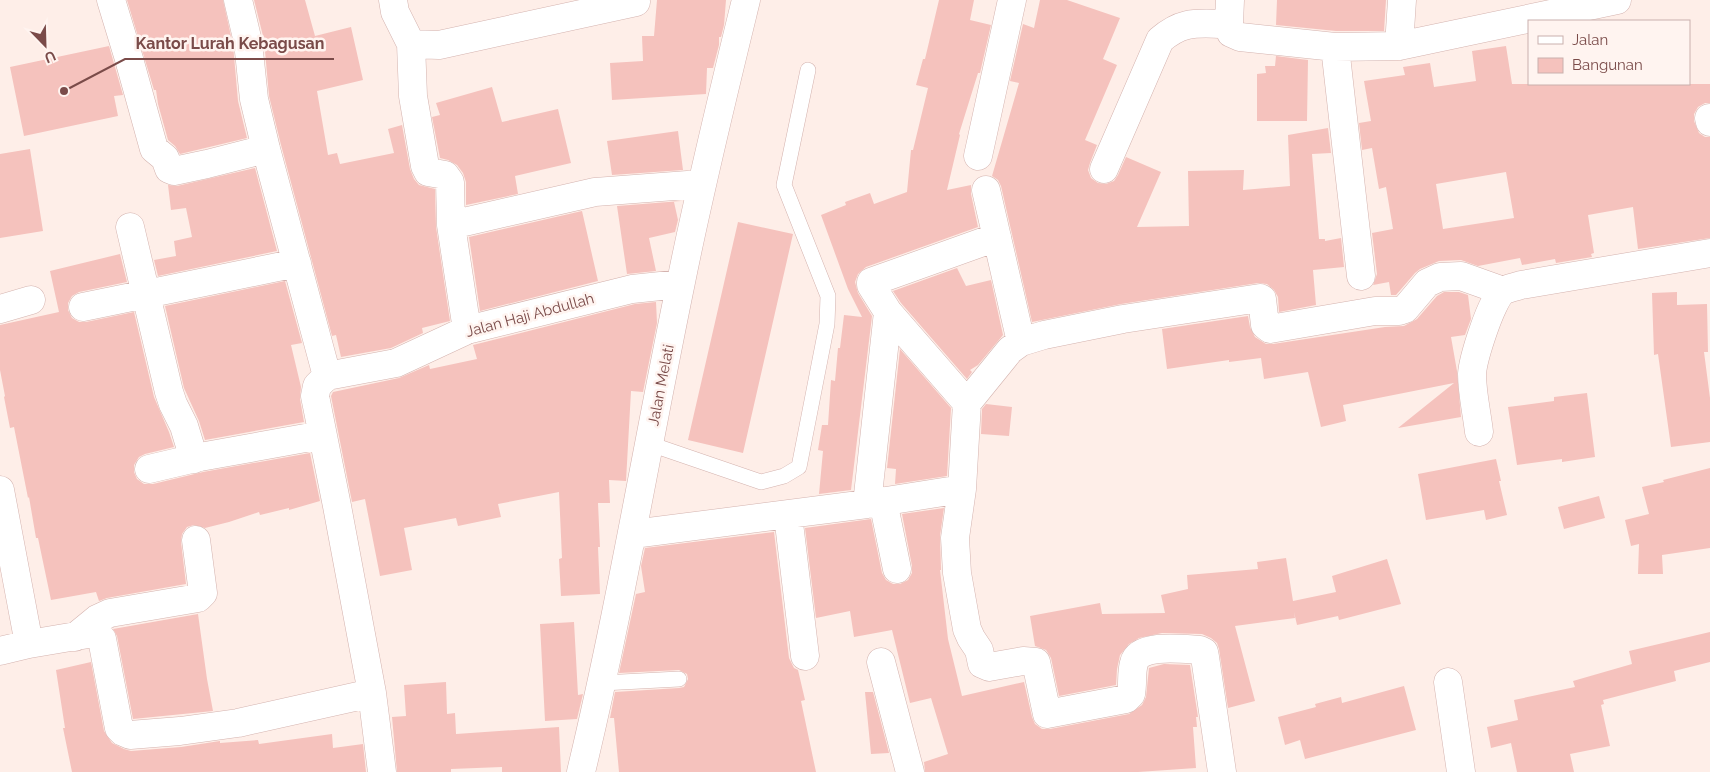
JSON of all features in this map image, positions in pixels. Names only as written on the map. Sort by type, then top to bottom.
[{"type":"street","points":[[111,0],[130,59],[154,148],[165,158],[169,169],[174,171],[266,149]]},
{"type":"street","points":[[238,0],[248,42],[254,99],[327,376],[317,386],[315,396],[372,693],[382,772]]},
{"type":"street","points":[[393,0],[395,12],[411,44],[414,96],[423,160],[428,172],[445,175],[450,182],[451,225],[466,330]]},
{"type":"street","name":"Jalan Melati","points":[[581,772],[602,683],[633,534],[680,284],[701,184],[746,0]]},
{"type":"street","points":[[978,156],[1012,0]]},
{"type":"street","points":[[1399,46],[1402,0]]},
{"type":"street","points":[[1104,169],[1160,40],[1170,31],[1185,24],[1229,12],[1231,33],[1240,37],[1335,47],[1399,46],[1617,0]]},
{"type":"street","points":[[411,44],[439,45],[636,2]]},
{"type":"street","points":[[1335,47],[1361,276]]},
{"type":"street","points":[[451,225],[595,192],[701,184]]},
{"type":"street","points":[[986,190],[1021,342]]},
{"type":"street","points":[[130,227],[169,392],[175,410],[184,426],[194,458]]},
{"type":"street","points":[[966,403],[888,312],[871,282],[996,236]]},
{"type":"street","points":[[1480,432],[1472,375],[1489,316],[1496,299],[1503,291],[1521,285],[1710,252]]},
{"type":"street","points":[[83,307],[296,263]]},
{"type":"street","points":[[1222,772],[1205,657],[1204,652],[1200,650],[1150,649],[1139,654],[1134,662],[1131,694],[1126,699],[1046,714],[1036,662],[1023,661],[989,667],[982,664],[979,650],[967,629],[958,573],[955,538],[962,488],[966,403],[1010,350],[1021,342],[1044,335],[1123,319],[1260,298],[1262,299],[1265,325],[1270,329],[1374,311],[1399,311],[1405,309],[1427,283],[1440,277],[1461,276],[1503,291]]},
{"type":"street","name":"Jalan Haji Abdullah","points":[[327,376],[396,363],[466,330],[632,289],[680,284]]},
{"type":"street","points":[[0,309],[31,300]]},
{"type":"street","points":[[888,312],[875,502],[897,569]]},
{"type":"street","points":[[149,469],[194,458],[322,435]]},
{"type":"street","points":[[633,534],[788,515],[962,488]]},
{"type":"street","points":[[0,490],[29,644]]},
{"type":"street","points":[[788,515],[805,656]]},
{"type":"street","points":[[75,637],[97,619],[110,613],[201,596],[203,593],[196,540]]},
{"type":"street","points":[[0,651],[29,644],[94,634],[102,639],[119,728],[130,735],[180,731],[238,722],[372,693]]},
{"type":"street","points":[[882,662],[910,772]]},
{"type":"street","points":[[1448,682],[1461,772]]},
{"type":"lane","points":[[650,444],[761,482],[784,476],[799,467],[827,324],[828,296],[784,186],[808,70]]},
{"type":"lane","points":[[602,683],[679,679]]},
{"type":"building","points":[[127,0],[223,0],[233,45],[238,101],[247,138],[180,154],[168,140],[156,90],[154,90]]},
{"type":"building","points":[[254,0],[305,0],[315,36],[351,27],[363,80],[317,91],[328,155],[337,153],[340,164],[394,153],[388,129],[402,125],[410,169],[414,179],[419,185],[435,189],[436,227],[450,321],[422,328],[423,333],[391,348],[341,357],[336,335],[332,336],[269,96],[264,40]]},
{"type":"building","points":[[657,0],[726,0],[724,25],[721,37],[719,37],[719,45],[713,68],[707,68],[706,94],[612,100],[610,63],[643,61],[642,36],[654,36]]},
{"type":"building","points":[[939,0],[974,0],[970,20],[991,25],[980,73],[978,73],[959,134],[947,190],[971,185],[978,227],[866,267],[858,274],[855,282],[858,293],[872,316],[851,490],[819,494],[823,451],[818,450],[822,425],[828,425],[831,380],[835,381],[844,315],[862,317],[848,289],[821,215],[846,205],[845,202],[870,193],[874,204],[907,192],[911,150],[913,150],[928,88],[916,85],[923,59],[925,59]]},
{"type":"building","points":[[1040,0],[1067,0],[1120,18],[1103,59],[1117,65],[1085,140],[1097,145],[1088,170],[1091,178],[1098,183],[1106,184],[1114,181],[1126,157],[1161,172],[1137,227],[1189,226],[1188,171],[1244,170],[1243,190],[1290,186],[1288,135],[1328,128],[1331,153],[1312,154],[1319,239],[1325,239],[1325,241],[1341,238],[1344,267],[1313,270],[1316,305],[1279,312],[1278,297],[1274,290],[1267,284],[1258,283],[1121,304],[1032,322],[1001,186],[998,180],[992,176],[1019,83],[1010,81],[1023,24],[1034,28]]},
{"type":"building","points":[[1277,0],[1386,0],[1384,31],[1336,31],[1276,25]]},
{"type":"building","points":[[109,46],[123,95],[114,96],[118,116],[24,136],[10,67]]},
{"type":"building","points":[[1506,46],[1512,84],[1710,84],[1710,103],[1705,103],[1698,107],[1694,114],[1694,121],[1699,133],[1705,137],[1710,137],[1710,238],[1638,249],[1633,207],[1588,215],[1594,253],[1591,254],[1592,257],[1556,263],[1555,259],[1522,265],[1520,258],[1478,266],[1461,260],[1439,261],[1420,269],[1396,295],[1391,295],[1389,282],[1373,285],[1377,274],[1372,233],[1393,229],[1386,187],[1379,189],[1372,148],[1362,150],[1359,123],[1371,121],[1364,81],[1405,75],[1403,67],[1430,63],[1434,87],[1476,81],[1472,51]],"holes":[[[1506,172],[1514,218],[1443,229],[1436,184]]]},
{"type":"building","points":[[1276,56],[1308,60],[1307,121],[1257,121],[1257,74],[1266,73],[1265,66],[1275,66]]},
{"type":"building","points":[[492,87],[502,122],[558,109],[571,163],[515,176],[518,194],[466,205],[466,182],[463,173],[457,165],[440,158],[432,117],[440,115],[436,103]]},
{"type":"building","points":[[678,131],[683,170],[612,175],[607,141]]},
{"type":"building","points":[[30,149],[43,231],[0,238],[0,154]]},
{"type":"building","points":[[255,168],[277,251],[158,276],[154,260],[176,256],[174,241],[192,237],[186,208],[171,210],[168,185],[177,186]]},
{"type":"building","points":[[681,201],[674,202],[678,220],[675,232],[649,238],[656,271],[627,274],[617,206]]},
{"type":"building","points":[[582,211],[598,281],[480,311],[469,237]]},
{"type":"building","points":[[738,222],[793,234],[743,453],[688,440]]},
{"type":"building","points":[[120,254],[127,282],[79,292],[72,296],[68,303],[68,310],[72,318],[79,322],[134,312],[154,397],[174,447],[139,457],[134,465],[137,479],[144,484],[153,484],[203,472],[310,453],[320,501],[289,510],[289,508],[260,515],[259,512],[205,528],[194,525],[187,527],[182,534],[181,542],[186,584],[99,601],[96,592],[51,600],[38,538],[36,538],[14,427],[10,428],[4,397],[0,370],[0,325],[59,312],[50,271]]},
{"type":"building","points":[[957,268],[966,286],[991,280],[1003,335],[978,365],[970,370],[972,372],[967,379],[901,303],[893,291]]},
{"type":"building","points":[[285,281],[302,343],[291,345],[301,387],[300,399],[304,422],[205,440],[199,421],[184,388],[165,306]]},
{"type":"building","points":[[1444,292],[1459,292],[1468,295],[1471,319],[1465,335],[1451,337],[1457,371],[1461,417],[1398,428],[1454,383],[1343,405],[1346,421],[1321,427],[1308,372],[1264,379],[1261,358],[1229,362],[1229,360],[1167,369],[1162,329],[1248,316],[1250,327],[1255,337],[1266,344],[1273,344],[1385,327],[1404,326],[1417,319],[1437,296]]},
{"type":"building","points":[[1677,292],[1677,305],[1707,304],[1708,352],[1704,352],[1710,398],[1710,442],[1671,447],[1658,354],[1654,355],[1652,293]]},
{"type":"building","points":[[656,302],[657,323],[643,392],[631,391],[626,481],[609,480],[610,503],[598,503],[600,594],[561,596],[559,559],[562,558],[559,492],[498,504],[501,517],[458,526],[456,518],[404,528],[412,570],[380,576],[365,499],[352,502],[331,396],[333,392],[399,378],[429,365],[430,369],[477,359],[473,345],[635,304]]},
{"type":"building","points":[[900,349],[951,408],[947,476],[895,484],[896,469],[887,468]]},
{"type":"building","points":[[1587,393],[1595,457],[1562,462],[1562,459],[1517,465],[1508,407],[1554,401],[1554,397]]},
{"type":"building","points":[[986,404],[1012,407],[1009,436],[981,434],[982,409]]},
{"type":"building","points":[[1496,459],[1507,515],[1486,520],[1484,510],[1426,520],[1418,474]]},
{"type":"building","points":[[1710,468],[1710,548],[1662,555],[1663,574],[1638,574],[1639,544],[1631,546],[1625,520],[1649,514],[1642,487]]},
{"type":"building","points":[[1599,496],[1605,518],[1564,529],[1558,507]]},
{"type":"building","points":[[944,508],[940,536],[940,570],[948,639],[962,696],[1024,682],[1035,724],[1042,729],[1050,729],[1129,714],[1142,705],[1146,697],[1149,668],[1164,664],[1190,665],[1198,717],[1196,717],[1197,727],[1193,727],[1196,768],[1138,772],[925,772],[924,762],[948,754],[931,698],[910,703],[892,630],[854,637],[850,611],[816,618],[805,528],[871,519],[882,573],[886,580],[893,584],[900,584],[908,580],[912,573],[902,514]]},
{"type":"building","points":[[774,532],[789,658],[794,668],[798,670],[805,700],[801,701],[816,772],[619,772],[614,718],[610,718],[615,692],[679,688],[684,687],[688,679],[687,674],[679,670],[619,673],[636,594],[645,592],[641,566],[645,548]]},
{"type":"building","points":[[1286,558],[1293,601],[1336,592],[1332,576],[1387,559],[1401,604],[1339,620],[1338,616],[1297,625],[1294,612],[1295,618],[1235,626],[1255,701],[1228,708],[1217,643],[1202,634],[1162,633],[1139,638],[1129,644],[1120,655],[1116,685],[1059,696],[1051,658],[1046,650],[1035,646],[1030,616],[1100,603],[1102,614],[1165,613],[1161,595],[1188,589],[1187,575],[1258,569],[1257,562]]},
{"type":"building","points":[[198,614],[213,711],[133,719],[117,636],[113,629]]},
{"type":"building","points":[[574,622],[578,695],[583,694],[577,719],[545,721],[540,624]]},
{"type":"building","points":[[1710,632],[1710,662],[1674,671],[1676,681],[1603,700],[1604,704],[1601,705],[1610,746],[1570,754],[1574,772],[1517,772],[1511,743],[1491,748],[1487,727],[1518,720],[1514,700],[1575,687],[1573,681],[1632,664],[1629,651]]},
{"type":"building","points":[[91,662],[104,731],[112,743],[124,749],[131,751],[181,747],[220,741],[220,743],[258,740],[259,744],[332,734],[333,748],[363,744],[366,772],[72,772],[63,728],[65,728],[56,670]]},
{"type":"building","points":[[446,682],[447,714],[455,713],[456,734],[559,727],[561,772],[502,772],[502,767],[451,769],[451,772],[397,772],[392,717],[406,716],[404,685]]},
{"type":"building","points":[[1404,686],[1416,730],[1305,759],[1300,740],[1285,745],[1278,717],[1316,707],[1315,704],[1341,697],[1342,703]]},
{"type":"building","points":[[865,692],[873,692],[889,753],[871,754]]},
{"type":"place","name":"Kantor Lurah Kebagusan","points":[[64,91]]}]
